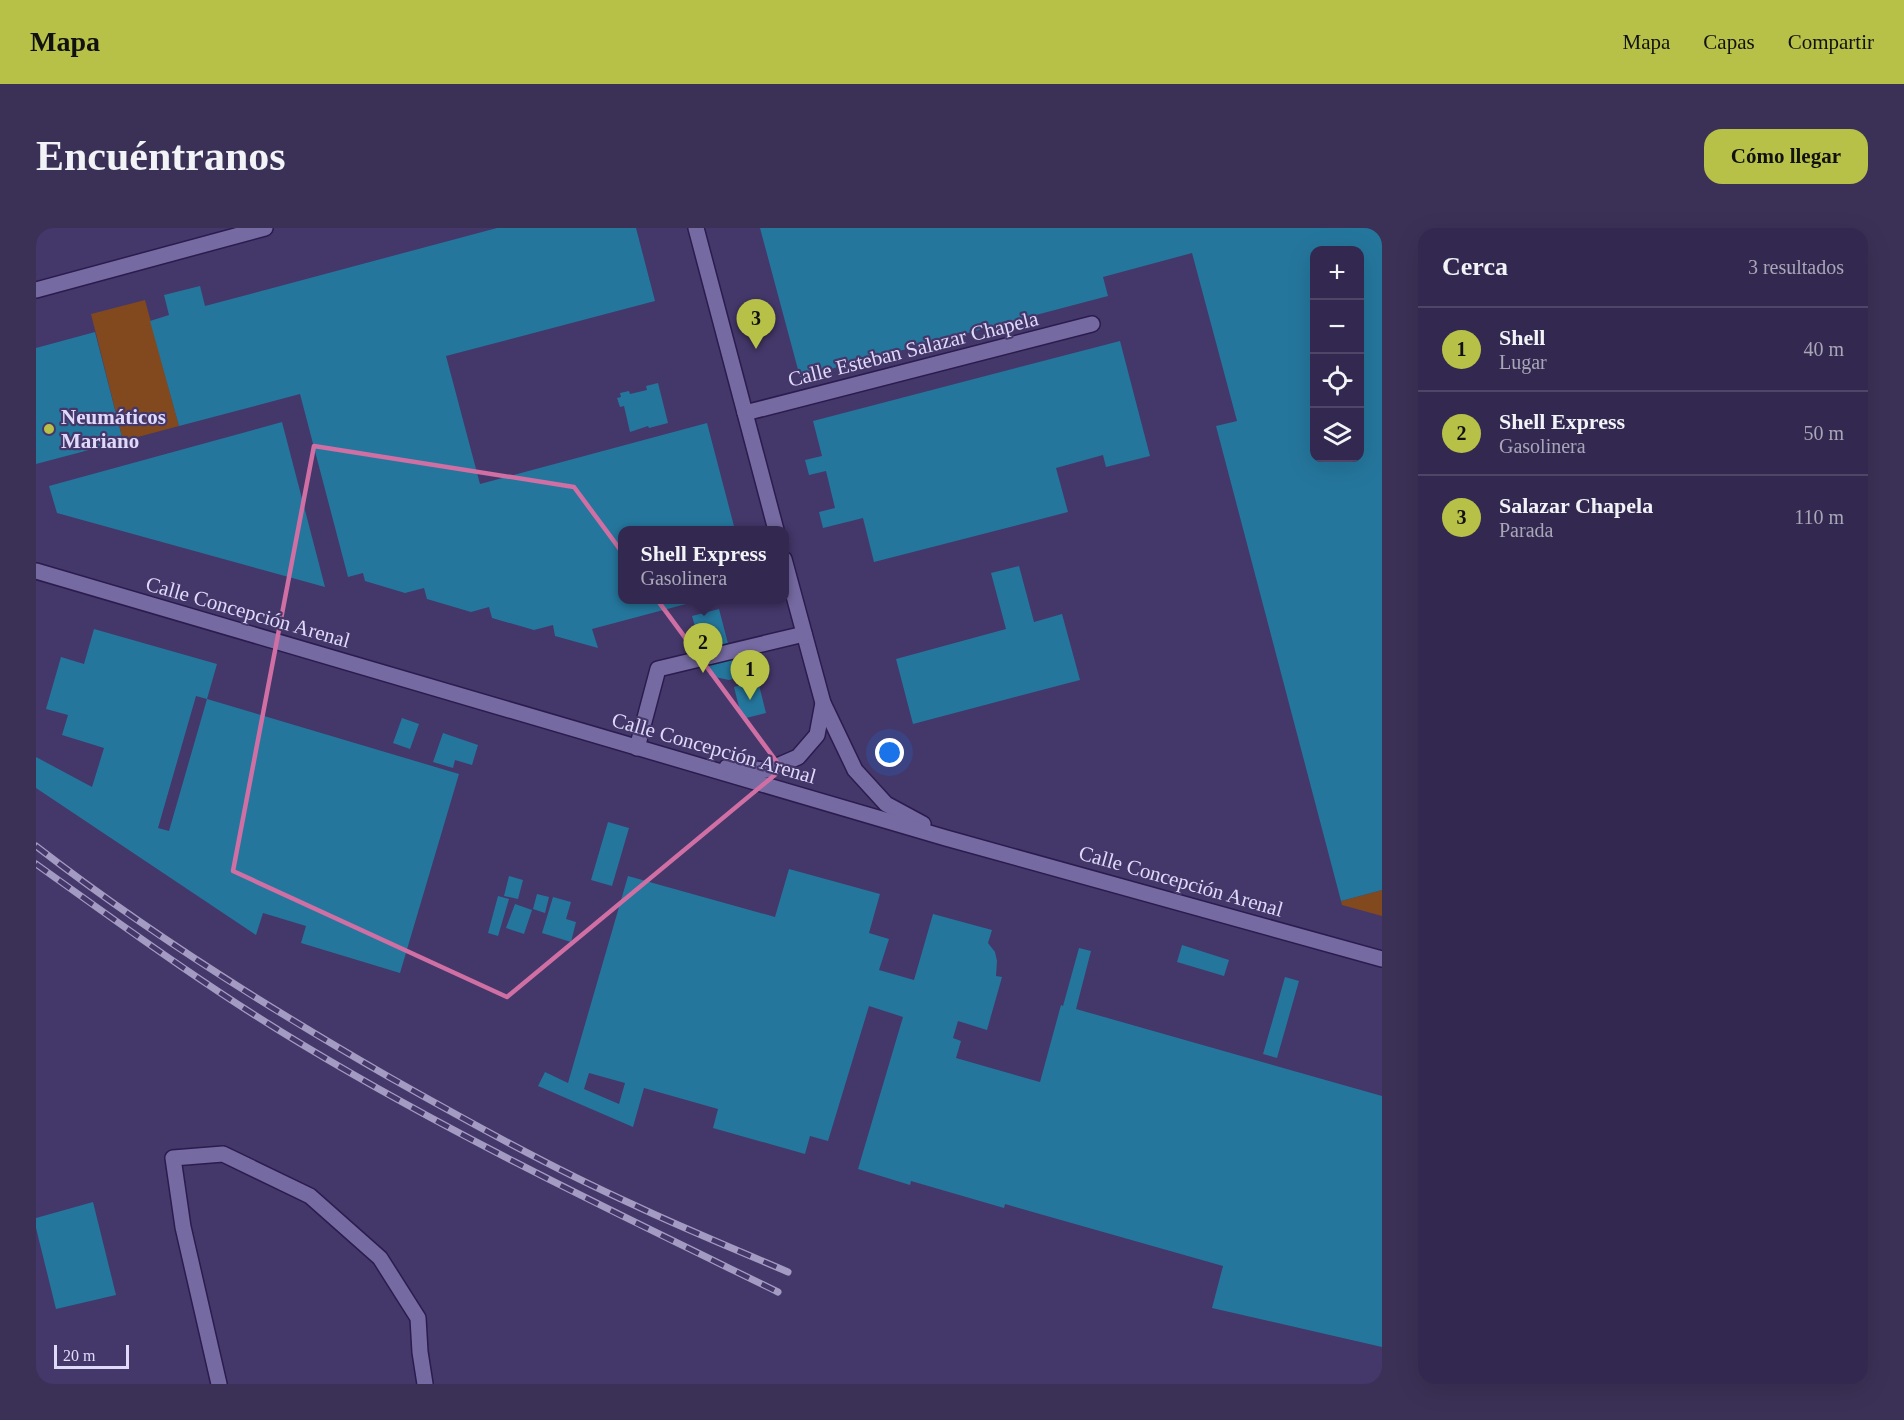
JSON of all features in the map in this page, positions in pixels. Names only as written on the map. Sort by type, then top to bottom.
[{"type":"street","points":[[36,291],[266,228]]},
{"type":"street","points":[[696,228],[775,526]]},
{"type":"street","name":"Calle Esteban Salazar Chapela","points":[[745,413],[1092,324]]},
{"type":"street","name":"Calle Concepción Arenal","points":[[36,571],[637,748],[1382,959]]},
{"type":"street","points":[[789,578],[823,703],[855,770],[886,804],[946,837]]},
{"type":"street","points":[[637,748],[658,669],[804,634]]},
{"type":"street","points":[[694,764],[768,770],[798,757],[817,735],[823,703]]},
{"type":"street","points":[[219,1384],[183,1227],[173,1158],[223,1154],[310,1197],[380,1258],[418,1318],[425,1384]]},
{"type":"highlighted area","points":[[314,446],[574,487],[782,769],[507,997],[233,871]]},
{"type":"shaded area","points":[[145,300],[179,426],[123,441],[91,314]]},
{"type":"shaded area","points":[[1382,890],[1382,916],[1342,905],[1341,901]]},
{"type":"building","points":[[497,228],[636,228],[655,301],[446,356],[480,484],[707,423],[734,526],[618,526],[618,604],[686,604],[592,629],[598,648],[555,636],[553,625],[534,630],[492,618],[489,607],[471,612],[427,599],[424,588],[405,593],[365,581],[363,573],[348,577],[300,394],[179,426],[150,321],[169,315],[164,295],[200,286],[205,306]]},
{"type":"building","points":[[760,228],[1382,228],[1382,890],[1341,901],[1216,426],[1237,421],[1192,253],[1103,277],[1108,296],[800,377]]},
{"type":"building","points":[[95,332],[123,441],[36,464],[36,348]]},
{"type":"building","points":[[1120,341],[1150,456],[1106,467],[1103,455],[1056,468],[1068,512],[874,562],[863,518],[823,528],[819,512],[835,508],[826,471],[809,475],[805,460],[822,456],[813,421]]},
{"type":"building","points":[[658,383],[668,423],[630,432],[624,406],[620,407],[617,398],[621,397],[620,393],[629,391],[630,394],[647,390],[646,386]]},
{"type":"building","points":[[282,422],[325,587],[57,513],[49,486]]},
{"type":"building","points":[[1019,566],[1034,622],[1062,614],[1080,680],[913,724],[896,659],[1006,629],[991,573]]},
{"type":"building","points":[[719,609],[737,678],[729,680],[710,676],[698,629],[696,630],[692,616]]},
{"type":"building","points":[[94,629],[217,664],[207,699],[459,774],[400,973],[301,943],[306,926],[263,913],[256,935],[36,788],[36,757],[92,787],[104,748],[62,735],[68,715],[46,709],[61,657],[84,664]],"holes":[[[196,696],[207,699],[169,831],[158,828]]]},
{"type":"building","points":[[758,681],[766,713],[742,719],[734,687]]},
{"type":"building","points":[[402,718],[419,724],[410,749],[393,743]]},
{"type":"building","points":[[443,733],[478,745],[472,765],[455,760],[453,768],[433,762]]},
{"type":"building","points":[[608,822],[629,828],[612,886],[591,880]]},
{"type":"building","points":[[789,869],[880,894],[869,933],[889,939],[879,970],[914,980],[933,914],[992,930],[988,943],[995,952],[996,976],[1002,977],[987,1030],[958,1021],[953,1038],[961,1041],[956,1058],[1040,1082],[1079,948],[1091,951],[1076,1009],[1382,1096],[1382,1347],[1212,1308],[1223,1266],[1005,1204],[1004,1208],[911,1181],[910,1185],[858,1169],[903,1017],[869,1006],[828,1141],[810,1136],[805,1154],[713,1128],[718,1109],[644,1088],[633,1127],[538,1086],[545,1072],[568,1083],[628,876],[775,917]],"holes":[[[589,1073],[625,1083],[619,1104],[584,1089]]]},
{"type":"building","points":[[509,876],[523,880],[518,899],[504,896]]},
{"type":"building","points":[[537,894],[549,897],[545,913],[533,909]]},
{"type":"building","points":[[498,896],[509,899],[498,936],[488,933]]},
{"type":"building","points":[[553,897],[571,902],[566,919],[576,922],[571,942],[542,933]]},
{"type":"building","points":[[515,904],[532,910],[524,934],[506,928]]},
{"type":"building","points":[[1182,945],[1229,960],[1224,976],[1177,962]]},
{"type":"building","points":[[1285,977],[1299,981],[1277,1058],[1263,1054]]},
{"type":"building","points":[[93,1202],[116,1295],[56,1309],[36,1228],[36,1218]]},
{"type":"railway","points":[[36,846],[121,909],[208,968],[389,1077],[572,1175],[672,1222],[788,1272]]},
{"type":"railway","points":[[36,864],[235,1002],[361,1079],[538,1174],[778,1292]]},
{"type":"place","name":"Salazar Chapela","points":[[756,349]]},
{"type":"place","name":"Neumáticos Mariano","points":[[49,429]]},
{"type":"place","name":"Shell Express","points":[[703,673]]},
{"type":"place","name":"Shell","points":[[750,700]]}]
